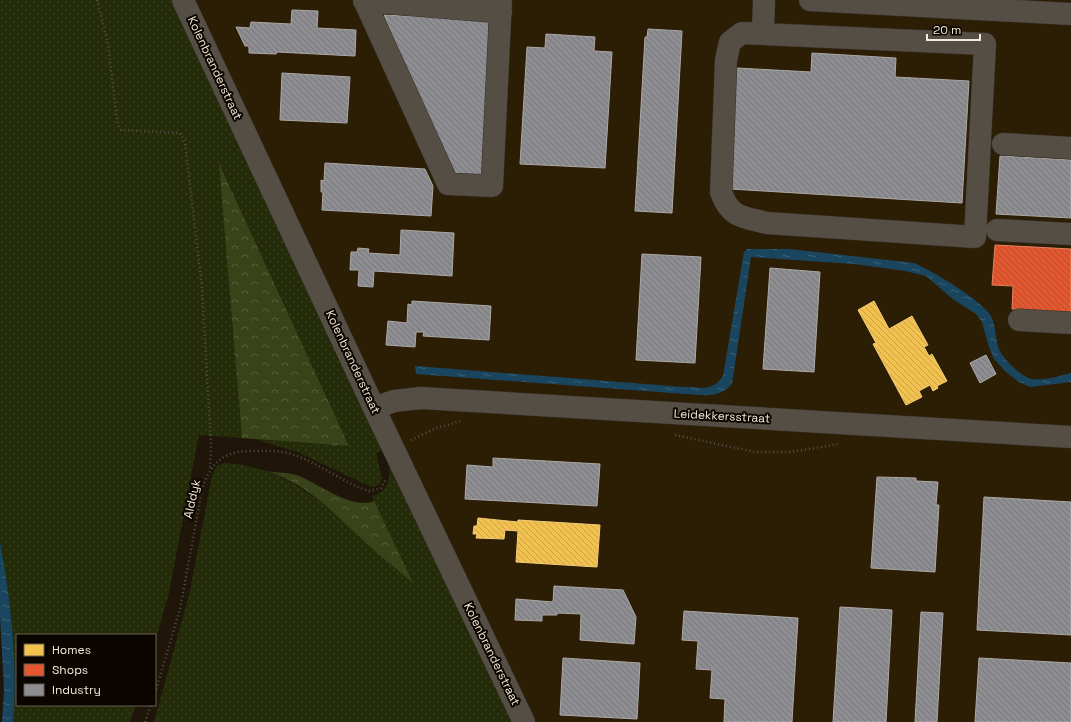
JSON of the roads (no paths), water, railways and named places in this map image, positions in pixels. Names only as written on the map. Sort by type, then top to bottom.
[{"type":"street","name":"Kolenbranderstraat","points":[[184,0],[374,408],[524,722]]},
{"type":"street","points":[[763,33],[764,0]]},
{"type":"street","points":[[810,0],[956,5],[1071,14]]},
{"type":"street","points":[[364,1],[501,6],[492,186],[448,184],[364,1]]},
{"type":"street","points":[[945,41],[956,5]]},
{"type":"street","points":[[742,33],[945,41],[985,44],[975,237],[767,223],[740,217],[726,206],[721,192],[726,60],[730,42],[742,33]]},
{"type":"street","points":[[1003,144],[1071,148]]},
{"type":"street","points":[[997,230],[1071,234]]},
{"type":"street","points":[[1019,320],[1071,322]]},
{"type":"street","name":"Leidekkersstraat","points":[[374,408],[394,401],[421,398],[1071,437]]},
{"type":"water","points":[[747,249],[790,249],[914,263],[956,286],[978,302],[986,310],[993,320],[1001,353],[1008,362],[1023,375],[1032,379],[1042,379],[1071,373],[1071,382],[1030,387],[1019,382],[1006,372],[994,359],[982,322],[976,314],[954,300],[926,276],[905,271],[854,264],[751,257],[732,384],[722,392],[710,395],[698,395],[416,374],[415,366],[684,387],[711,387],[723,376],[744,252]]},
{"type":"water","points":[[0,542],[10,609],[14,654],[15,677],[13,722],[2,722],[4,690],[0,616]]}]
